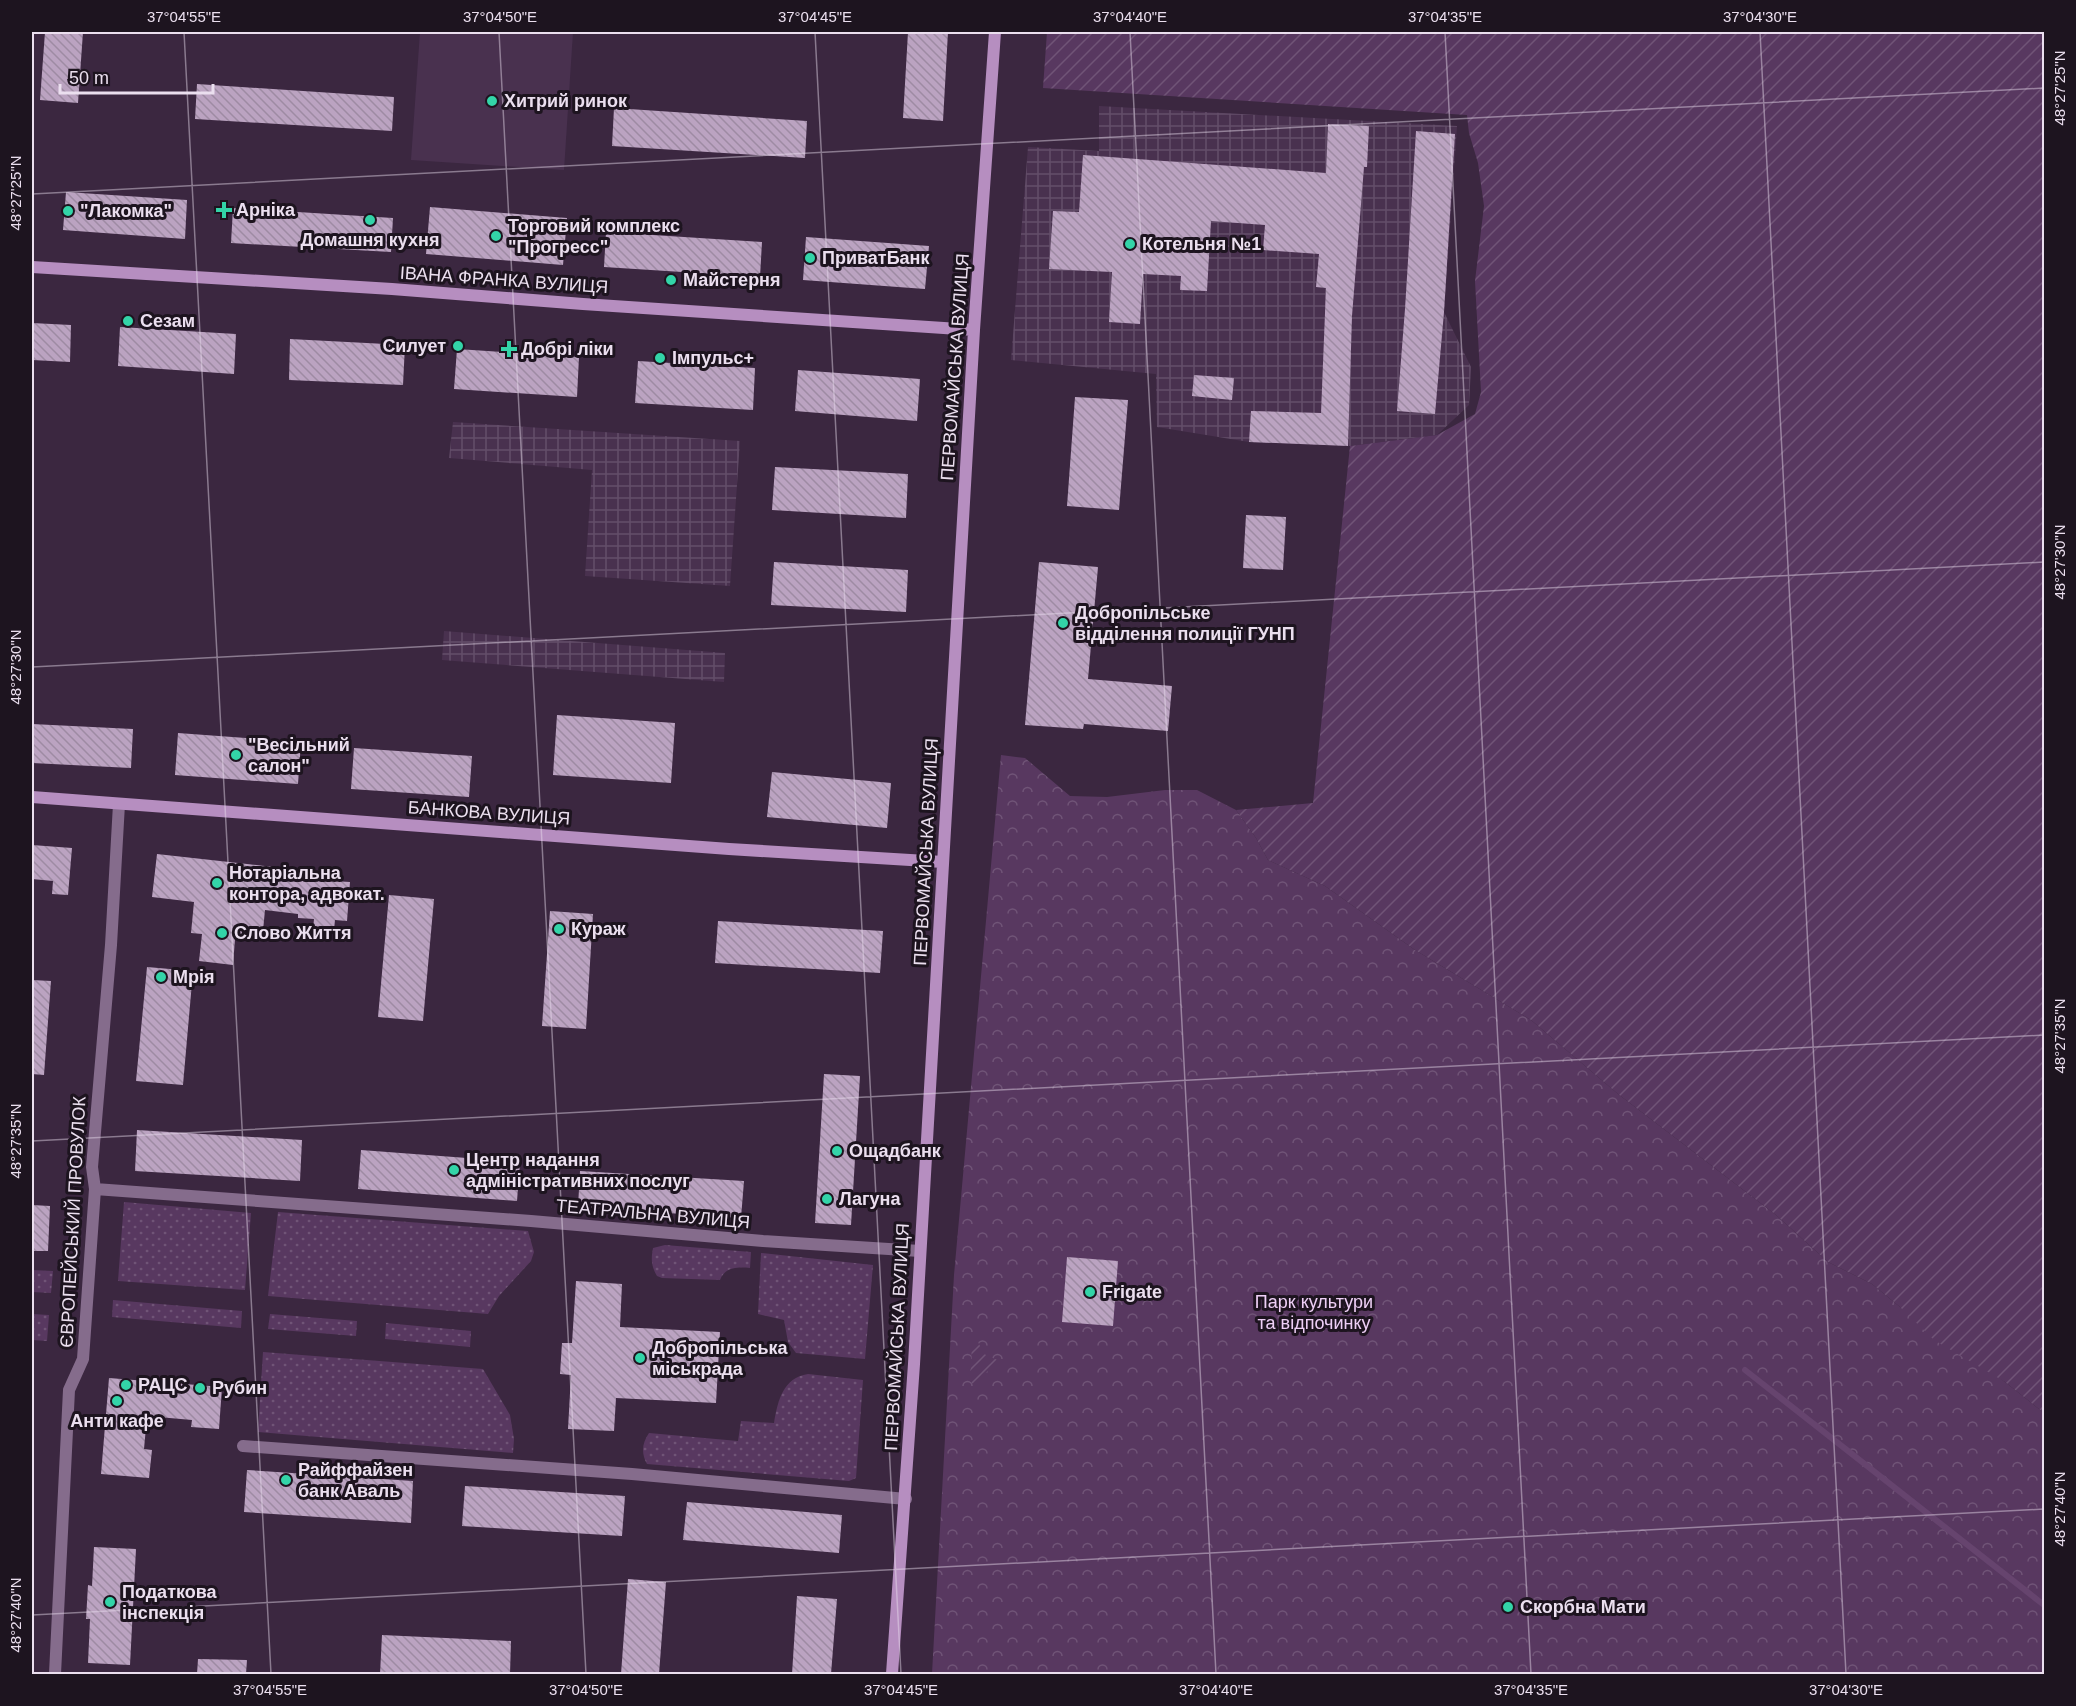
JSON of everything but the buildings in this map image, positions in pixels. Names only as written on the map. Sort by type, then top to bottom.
[{"type":"street","name":"ПЕРВОМАЙСЬКА ВУЛИЦЯ","points":[[892,1674],[906,1499],[974,330],[995,32]]},
{"type":"street","name":"ІВАНА ФРАНКА ВУЛИЦЯ","points":[[32,267],[392,289],[974,330]]},
{"type":"street","name":"БАНКОВА ВУЛИЦЯ","points":[[32,797],[943,862]]},
{"type":"street","name":"ЄВРОПЕЙСЬКИЙ ПРОВУЛОК","points":[[55,1674],[69,1390],[83,1359],[95,1189],[93,1167],[111,945],[119,804]]},
{"type":"street","name":"ТЕАТРАЛЬНА ВУЛИЦЯ","points":[[95,1189],[531,1221],[775,1242],[920,1251]]},
{"type":"street","points":[[243,1446],[632,1474],[906,1499]]},
{"type":"shaded area","name":"Хитрий ринок","points":[[420,32],[573,32],[564,170],[411,160]]},
{"type":"shaded area","points":[[1099,106],[1457,126],[1444,312],[1471,367],[1469,405],[1437,435],[1350,446],[1249,442],[1157,427],[1156,374],[1011,360],[1028,147],[1099,151]]},
{"type":"shaded area","points":[[453,422],[740,441],[730,586],[585,576],[592,470],[449,458]]},
{"type":"shaded area","points":[[444,631],[725,653],[724,682],[442,660]]},
{"type":"green space","points":[[1047,32],[2044,32],[2044,1413],[2005,1382],[1934,1340],[1872,1284],[1828,1262],[1776,1215],[1618,1094],[1531,1020],[1415,950],[1325,886],[1268,860],[1236,810],[1313,803],[1350,446],[1437,435],[1475,414],[1481,392],[1475,281],[1484,206],[1478,163],[1469,133],[1467,115],[1043,88]]},
{"type":"green space","name":"Парк культури та відпочинку","points":[[1001,755],[1025,758],[1070,796],[1107,797],[1165,790],[1197,790],[1236,810],[1268,860],[1325,886],[1415,950],[1531,1020],[1618,1094],[1776,1215],[1828,1262],[1872,1284],[2044,1413],[2044,1674],[932,1674],[954,1275]]},
{"type":"green space","points":[[124,1202],[251,1213],[245,1290],[118,1281]]},
{"type":"green space","points":[[278,1212],[528,1231],[534,1252],[531,1261],[499,1296],[488,1314],[268,1296]]},
{"type":"green space","points":[[665,1245],[751,1252],[750,1268],[728,1270],[720,1280],[662,1278],[655,1272],[652,1256],[653,1248]]},
{"type":"green space","points":[[761,1253],[873,1265],[865,1359],[796,1353],[788,1342],[784,1320],[758,1314]]},
{"type":"green space","points":[[32,1270],[53,1271],[51,1293],[32,1292]]},
{"type":"green space","points":[[113,1300],[242,1311],[241,1328],[112,1317]]},
{"type":"green space","points":[[32,1314],[49,1315],[47,1341],[32,1340]]},
{"type":"green space","points":[[270,1314],[357,1321],[356,1336],[268,1329]]},
{"type":"green space","points":[[386,1323],[471,1331],[470,1347],[385,1339]]},
{"type":"green space","points":[[978,1342],[984,1354],[1002,1362],[1000,1367],[990,1369],[973,1384],[968,1379],[972,1364],[971,1343]]},
{"type":"green space","points":[[263,1352],[483,1369],[510,1415],[514,1439],[513,1453],[258,1432]]},
{"type":"green space","points":[[808,1374],[863,1380],[856,1478],[849,1481],[647,1464],[643,1448],[649,1433],[738,1441],[741,1421],[774,1423],[777,1406],[787,1385],[800,1376]]},
{"type":"waterway","points":[[1745,1370],[2044,1605]]},
{"type":"place","name":"Хитрий ринок","points":[[492,101]]},
{"type":"place","name":"Арніка","points":[[224,210]]},
{"type":"place","name":"\"Лакомка\"","points":[[68,211]]},
{"type":"place","name":"Домашня кухня","points":[[370,220]]},
{"type":"place","name":"Торговий комплекс \"Прогресс\"","points":[[496,236]]},
{"type":"place","name":"Котельня №1","points":[[1130,244]]},
{"type":"place","name":"ПриватБанк","points":[[810,258]]},
{"type":"place","name":"Майстерня","points":[[671,280]]},
{"type":"place","name":"Сезам","points":[[128,321]]},
{"type":"place","name":"Силует","points":[[458,346]]},
{"type":"place","name":"Добрі ліки","points":[[509,349]]},
{"type":"place","name":"Імпульс+","points":[[660,358]]},
{"type":"place","name":"Добропільське відділення полиції ГУНП","points":[[1063,623]]},
{"type":"place","name":"\"Весільний салон\"","points":[[236,755]]},
{"type":"place","name":"Нотаріальна контора, адвокат.","points":[[217,883]]},
{"type":"place","name":"Кураж","points":[[559,929]]},
{"type":"place","name":"Слово Життя","points":[[222,933]]},
{"type":"place","name":"Мрія","points":[[161,977]]},
{"type":"place","name":"Ощадбанк","points":[[837,1151]]},
{"type":"place","name":"Центр надання адміністративних послуг","points":[[454,1170]]},
{"type":"place","name":"Лагуна","points":[[827,1199]]},
{"type":"place","name":"Frigate","points":[[1090,1292]]},
{"type":"place","name":"Добропільська міськрада","points":[[640,1358]]},
{"type":"place","name":"РАЦС","points":[[126,1385]]},
{"type":"place","name":"Рубин","points":[[200,1388]]},
{"type":"place","name":"Анти кафе","points":[[117,1401]]},
{"type":"place","name":"Райффайзен банк Аваль","points":[[286,1480]]},
{"type":"place","name":"Податкова інспекція","points":[[110,1602]]},
{"type":"place","name":"Скорбна Мати","points":[[1508,1607]]}]
